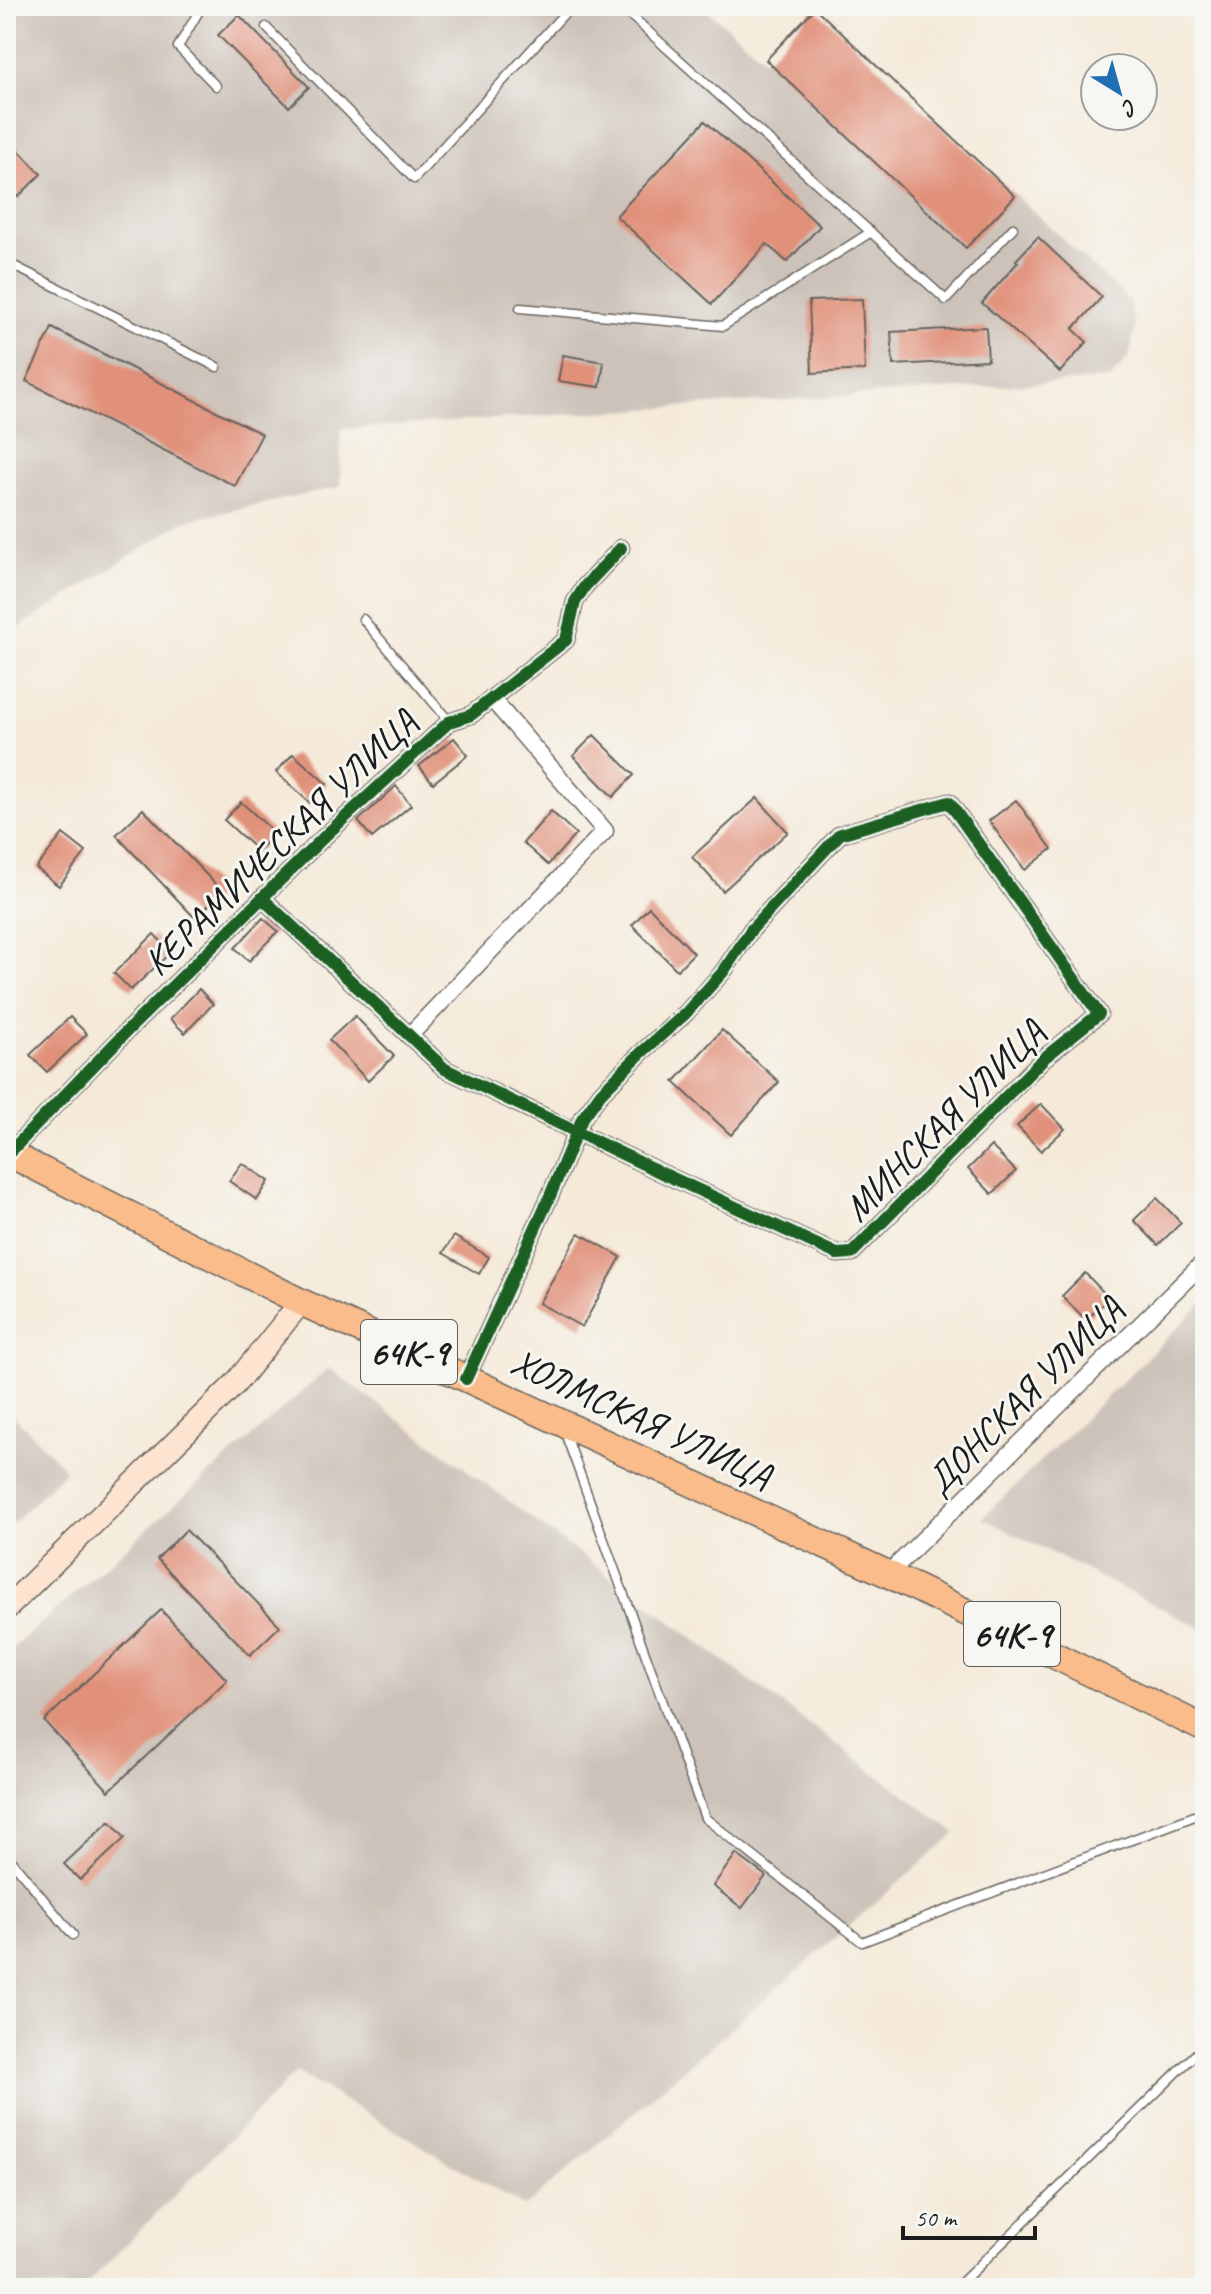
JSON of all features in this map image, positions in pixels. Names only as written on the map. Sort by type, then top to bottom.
[{"type":"main road","name":"ХОЛМСКАЯ УЛИЦА","points":[[8,1152],[301,1302],[888,1574],[1205,1729]]},
{"type":"main road","points":[[6,1609],[235,1384],[301,1302]]},
{"type":"street","name":"КЕРАМИЧЕСКАЯ УЛИЦА","points":[[8,1152],[327,834],[449,722],[471,715],[566,640],[575,602],[585,586],[621,548]]},
{"type":"street","points":[[409,1036],[605,831],[492,699]]},
{"type":"street","name":"МИНСКАЯ УЛИЦА","points":[[262,898],[445,1069],[576,1133],[837,1254],[852,1253],[1044,1058],[1099,1014],[949,802],[840,834],[751,930],[723,972],[685,1014],[601,1093],[576,1133]]},
{"type":"street","points":[[466,1379],[576,1133]]},
{"type":"street","name":"ДОНСКАЯ УЛИЦА","points":[[888,1574],[1205,1261]]},
{"type":"lane","points":[[202,6],[178,47],[216,86]]},
{"type":"lane","points":[[266,27],[414,179],[571,6]]},
{"type":"lane","points":[[620,6],[946,300],[1013,228]]},
{"type":"lane","points":[[520,308],[723,326],[871,232]]},
{"type":"lane","points":[[6,262],[217,367]]},
{"type":"lane","points":[[363,619],[449,722]]},
{"type":"lane","points":[[561,1423],[705,1818],[862,1942],[1205,1812]]},
{"type":"lane","points":[[6,1854],[73,1935]]},
{"type":"lane","points":[[956,2288],[1205,2045]]},
{"type":"shaded area","points":[[6,6],[702,6],[766,60],[815,8],[1129,301],[1135,329],[1129,357],[1110,379],[341,429],[340,487],[184,521],[6,636]]},
{"type":"shaded area","points":[[1205,1301],[1205,1630],[982,1518]]},
{"type":"shaded area","points":[[329,1368],[956,1833],[525,2207],[296,2072],[83,2288],[6,2288],[6,1654]]},
{"type":"shaded area","points":[[6,1408],[66,1470],[6,1530]]},
{"type":"building","points":[[815,8],[1015,196],[966,248],[766,60]]},
{"type":"building","points":[[239,15],[309,87],[289,107],[218,35]]},
{"type":"building","points":[[705,121],[820,226],[787,262],[767,244],[712,304],[616,216]]},
{"type":"building","points":[[6,137],[41,174],[18,197],[6,184]]},
{"type":"building","points":[[1038,237],[1102,297],[1073,329],[1087,342],[1060,372],[982,303]]},
{"type":"building","points":[[862,299],[865,370],[812,373],[809,301]]},
{"type":"building","points":[[986,327],[988,360],[893,365],[891,332]]},
{"type":"building","points":[[52,328],[262,434],[235,486],[26,381]]},
{"type":"building","points":[[563,355],[604,362],[600,387],[558,381]]},
{"type":"building","points":[[594,735],[634,775],[613,797],[573,756]]},
{"type":"building","points":[[454,738],[468,755],[433,783],[419,766]]},
{"type":"building","points":[[293,754],[327,784],[310,803],[276,772]]},
{"type":"building","points":[[396,786],[411,805],[372,838],[358,821]]},
{"type":"building","points":[[757,798],[788,832],[723,891],[692,857]]},
{"type":"building","points":[[1016,800],[1052,849],[1025,870],[989,821]]},
{"type":"building","points":[[241,802],[275,833],[258,851],[224,820]]},
{"type":"building","points":[[143,809],[223,892],[195,918],[116,835]]},
{"type":"building","points":[[551,811],[576,834],[548,865],[523,843]]},
{"type":"building","points":[[63,834],[86,852],[59,886],[36,868]]},
{"type":"building","points":[[649,907],[694,953],[677,970],[632,925]]},
{"type":"building","points":[[263,918],[278,931],[249,961],[235,948]]},
{"type":"building","points":[[154,934],[171,952],[131,990],[114,973]]},
{"type":"building","points":[[199,989],[213,1004],[185,1033],[170,1019]]},
{"type":"building","points":[[355,1016],[394,1056],[368,1081],[329,1040]]},
{"type":"building","points":[[70,1017],[87,1034],[47,1072],[30,1055]]},
{"type":"building","points":[[722,1030],[779,1082],[731,1135],[674,1082]]},
{"type":"building","points":[[1041,1104],[1065,1129],[1041,1151],[1017,1126]]},
{"type":"building","points":[[991,1146],[1016,1171],[992,1194],[968,1169]]},
{"type":"building","points":[[242,1163],[269,1181],[257,1200],[229,1181]]},
{"type":"building","points":[[1157,1198],[1181,1223],[1158,1245],[1134,1220]]},
{"type":"building","points":[[579,1233],[621,1257],[582,1327],[539,1303]]},
{"type":"building","points":[[454,1236],[489,1257],[479,1274],[443,1253]]},
{"type":"building","points":[[1085,1273],[1109,1298],[1086,1320],[1062,1296]]},
{"type":"building","points":[[186,1530],[280,1626],[250,1655],[157,1559]]},
{"type":"building","points":[[161,1610],[227,1680],[109,1791],[44,1721]]},
{"type":"building","points":[[110,1821],[125,1838],[80,1880],[64,1864]]},
{"type":"building","points":[[736,1854],[766,1876],[742,1908],[713,1886]]},
{"type":"cycle path","points":[[9,1153],[125,1033],[327,834],[449,722],[471,715],[566,640],[575,602],[585,586],[621,548]]},
{"type":"cycle path","points":[[262,898],[445,1069],[664,1174],[837,1254],[852,1253],[1044,1058],[1099,1014],[949,802],[840,834],[751,930],[723,972],[685,1014],[601,1093],[582,1119],[550,1196],[466,1379]]}]
